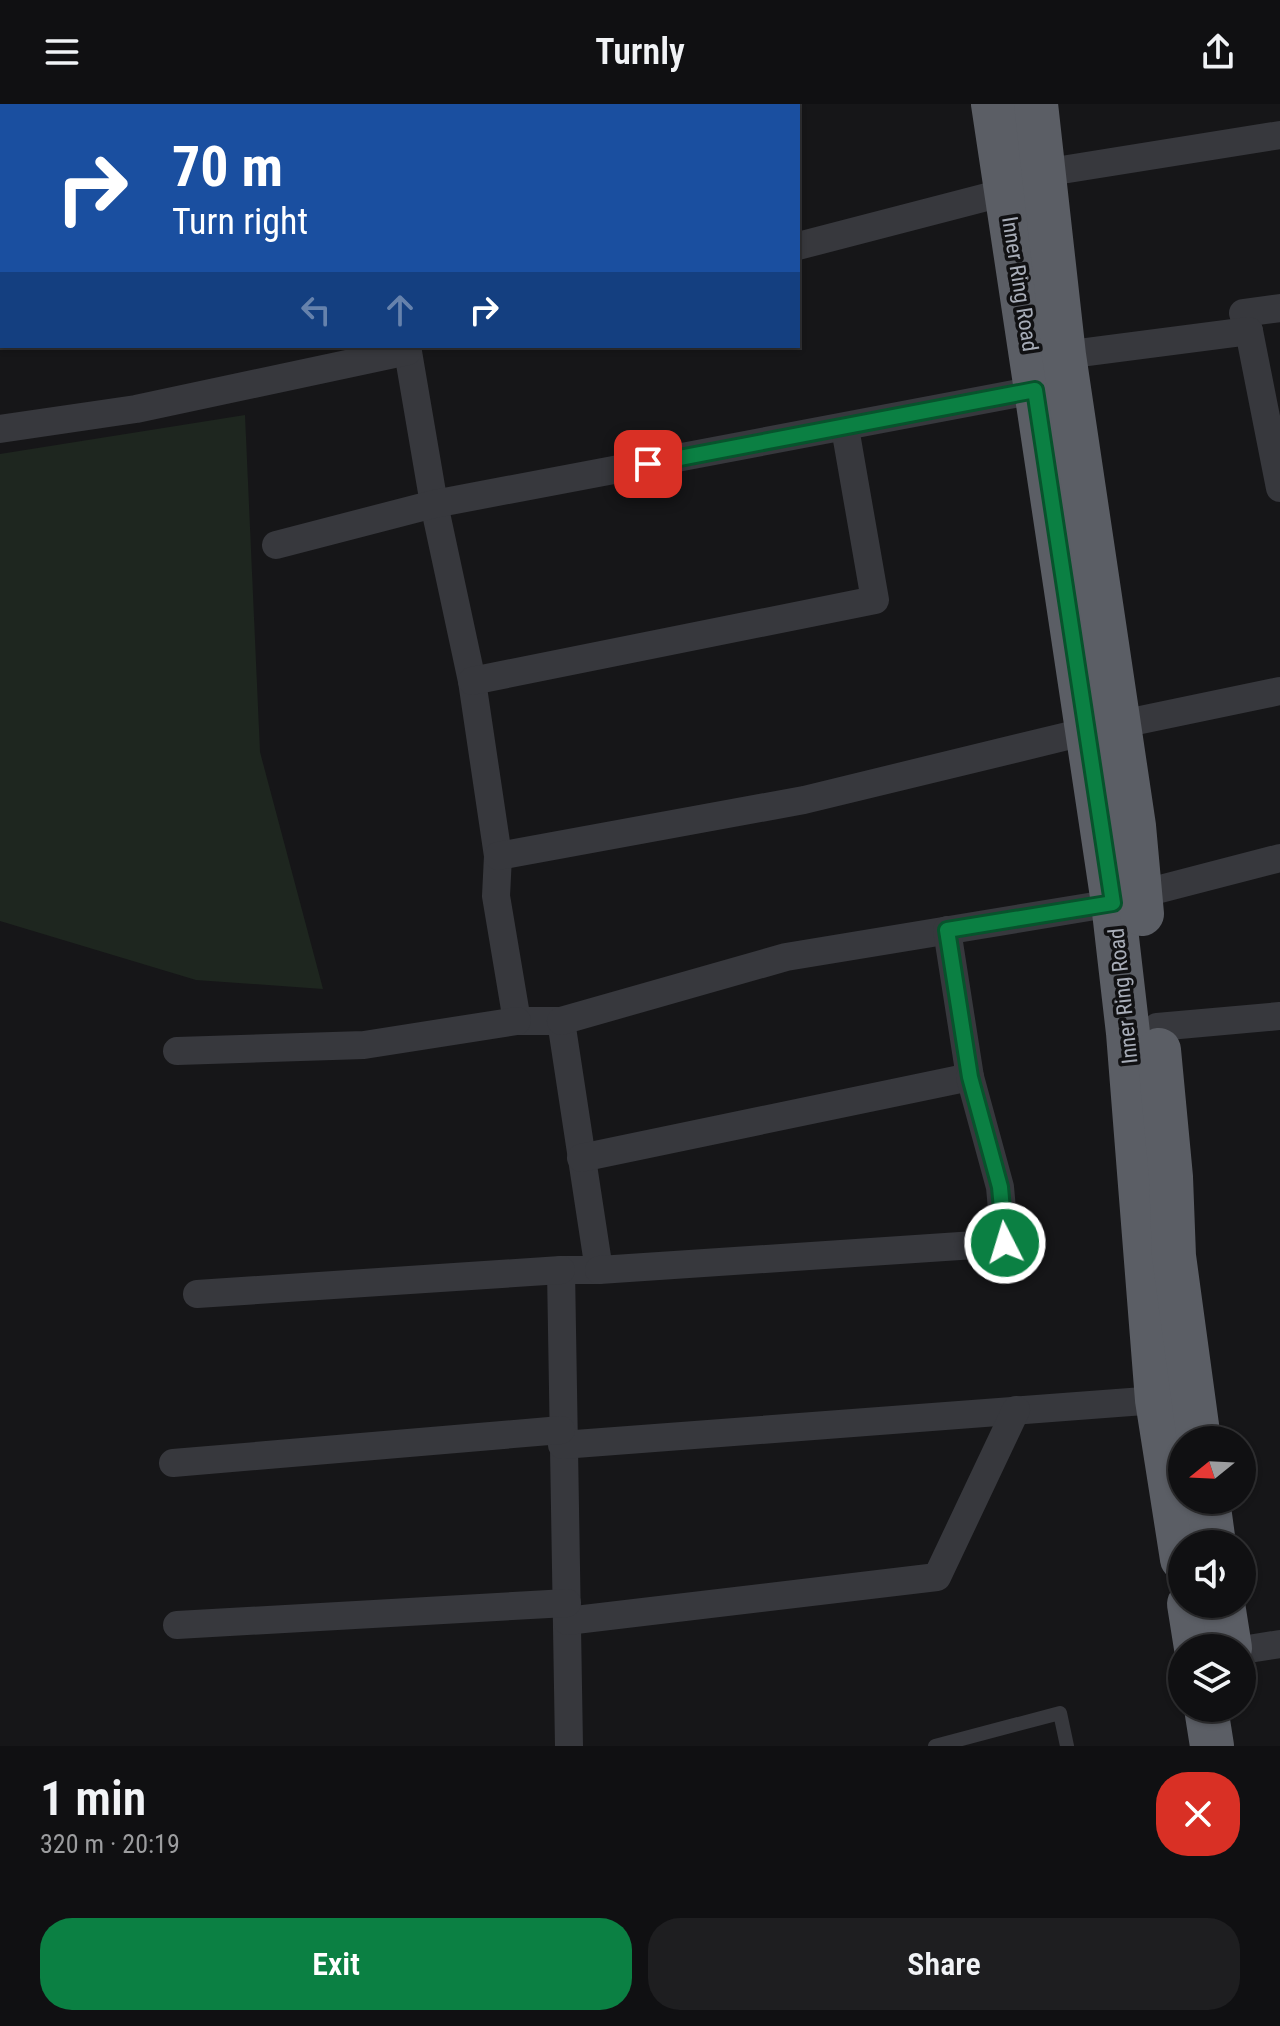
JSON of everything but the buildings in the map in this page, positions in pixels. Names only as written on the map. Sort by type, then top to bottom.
[{"type":"highway","name":"Inner Ring Road","points":[[993,104],[1024,183],[1064,355],[1104,728],[1127,898],[1157,1027],[1171,1177],[1174,1256],[1197,1426]]},
{"type":"highway","name":"Inner Ring Road","points":[[1036,104],[1024,183],[1035,390],[1104,728]]},
{"type":"highway","name":"Inner Ring Road","points":[[1127,898],[1128,1033],[1157,1400],[1177,1530]]},
{"type":"highway","points":[[1208,1722],[1212,1746]]},
{"type":"highway","points":[[1239,1722],[1242,1746]]},
{"type":"street","points":[[800,245],[1024,183],[1280,135]]},
{"type":"street","points":[[1280,308],[1243,313],[1280,488]]},
{"type":"street","points":[[1064,355],[1249,331]]},
{"type":"street","points":[[0,429],[136,409],[408,348],[434,504],[472,681],[498,856],[496,896],[517,1021]]},
{"type":"street","points":[[276,545],[434,504],[1035,390]]},
{"type":"street","points":[[472,681],[875,600],[845,428]]},
{"type":"street","points":[[498,856],[804,800],[1104,728],[1280,691]]},
{"type":"street","points":[[177,1051],[364,1045],[517,1021],[561,1021],[786,957],[1127,898],[1280,858]]},
{"type":"street","points":[[197,1294],[1005,1243],[1000,1187],[970,1077],[947,930]]},
{"type":"street","points":[[1157,1027],[1280,1016]]},
{"type":"street","points":[[561,1021],[599,1270]]},
{"type":"street","points":[[581,1158],[970,1077]]},
{"type":"street","points":[[561,1270],[561,1438],[569,1746]]},
{"type":"street","points":[[173,1463],[1157,1400]]},
{"type":"street","points":[[177,1625],[567,1612],[937,1577],[1016,1410]]},
{"type":"street","points":[[1256,1648],[1280,1644]]},
{"type":"lane","points":[[935,1746],[1060,1713],[1067,1746]]},
{"type":"shaded area","points":[[245,415],[260,752],[323,989],[196,980],[0,921],[0,454]]},
{"type":"route","points":[[648,464],[1035,390],[1113,903],[947,930],[970,1077],[1000,1187],[1005,1243]]}]
